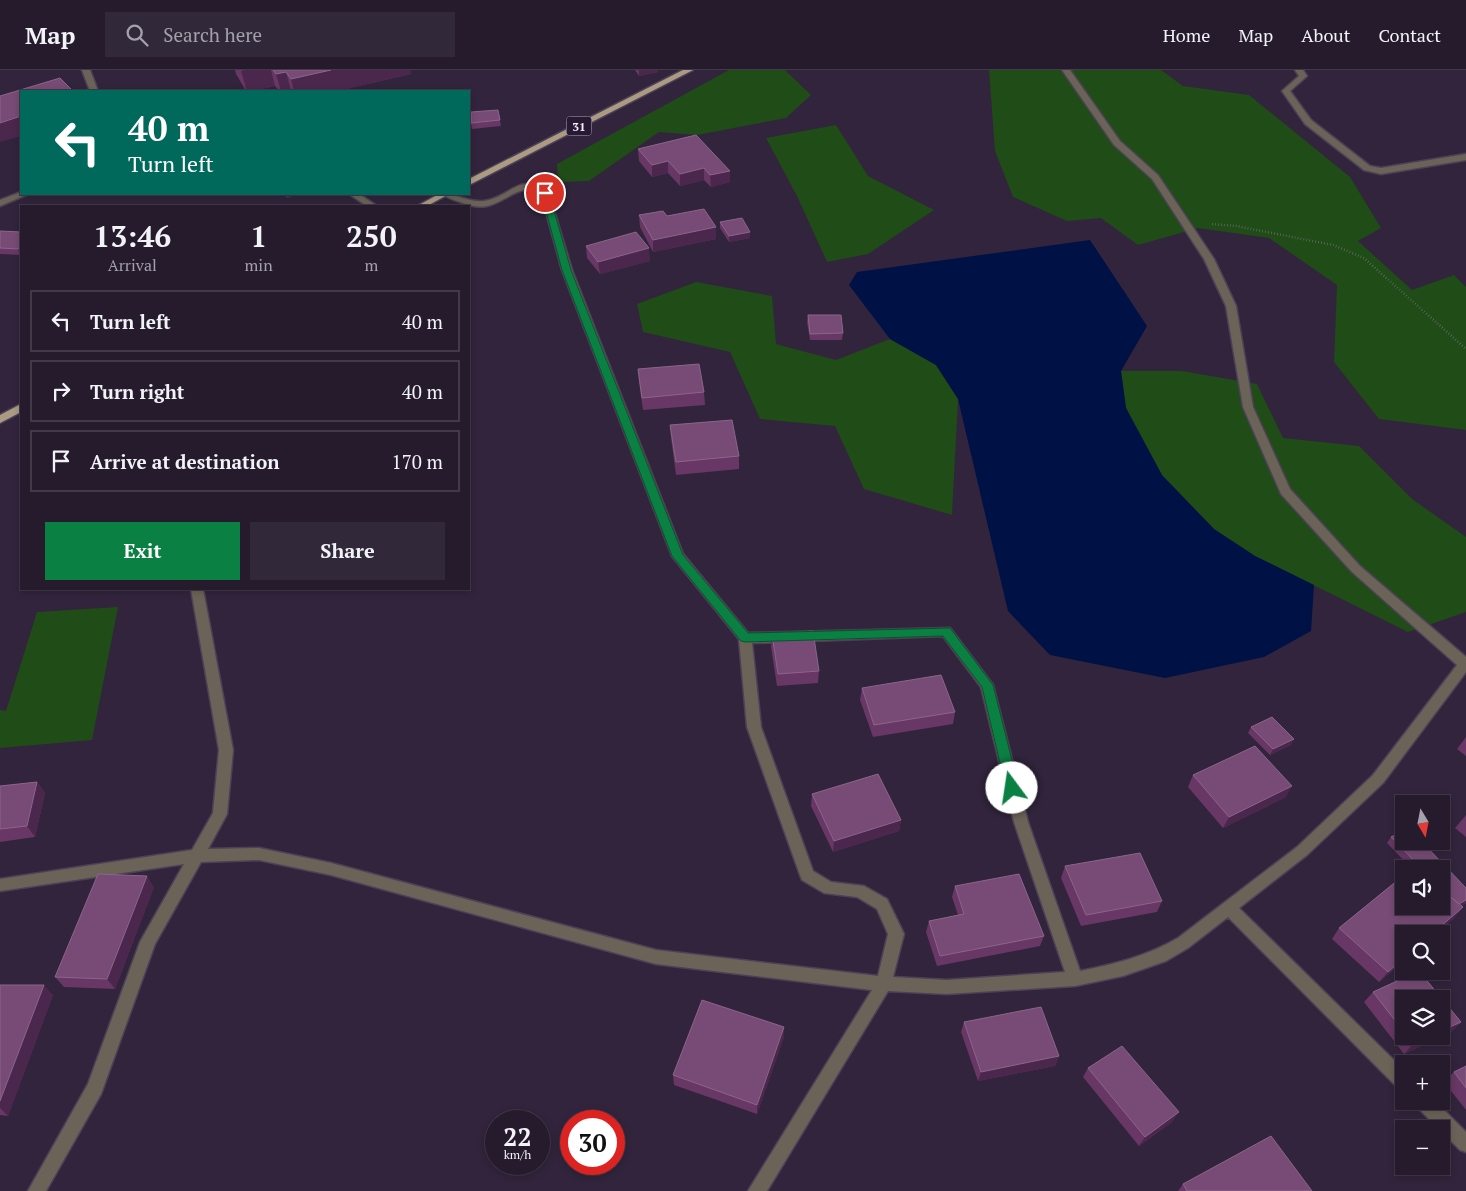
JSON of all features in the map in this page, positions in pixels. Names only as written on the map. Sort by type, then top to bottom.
[{"type":"main road","name":"31","points":[[470,181],[689,70]]},
{"type":"main road","points":[[423,205],[444,195]]},
{"type":"main road","points":[[0,420],[20,408]]},
{"type":"street","points":[[86,70],[94,90]]},
{"type":"street","points":[[0,885],[196,856],[259,854],[331,870],[656,956],[884,984],[946,987],[1076,979],[1123,969],[1161,956],[1183,943],[1302,851],[1378,780],[1465,664],[1356,569],[1285,491],[1248,407],[1231,306],[1209,259],[1155,176],[1117,143],[1066,70]]},
{"type":"street","points":[[1298,70],[1304,76],[1286,91],[1308,122],[1367,168],[1381,171],[1466,157]]},
{"type":"street","points":[[449,195],[475,204],[488,203],[519,187],[539,187],[545,193],[567,270],[678,556],[745,638],[754,727],[807,875],[829,888],[858,891],[882,904],[896,934],[884,984],[757,1191]]},
{"type":"street","points":[[0,203],[21,195]]},
{"type":"street","points":[[356,195],[371,205]]},
{"type":"street","points":[[37,1191],[95,1088],[148,942],[220,814],[226,750],[197,590]]},
{"type":"street","points":[[745,638],[946,631],[987,685],[1021,822],[1076,979]]},
{"type":"street","points":[[1228,907],[1395,1073]]},
{"type":"street","points":[[1432,1110],[1466,1144]]},
{"type":"path","points":[[1187,223],[1246,228],[1333,245],[1364,258],[1466,349]]},
{"type":"green space","points":[[729,70],[785,70],[811,95],[786,118],[697,135],[659,132],[589,181],[558,182],[557,164]]},
{"type":"green space","points":[[989,70],[1161,70],[1183,86],[1249,95],[1350,177],[1381,228],[1358,241],[1412,290],[1454,275],[1466,287],[1466,430],[1379,419],[1334,362],[1337,285],[1269,238],[1198,228],[1138,245],[1101,218],[1067,221],[1013,197],[995,151]]},
{"type":"green space","points":[[836,125],[868,176],[934,210],[868,254],[827,262],[797,196],[766,138]]},
{"type":"green space","points":[[696,282],[772,296],[776,344],[836,360],[890,339],[936,365],[958,399],[952,515],[864,489],[835,426],[760,419],[730,352],[643,332],[637,304]]},
{"type":"green space","points":[[1121,371],[1182,371],[1257,384],[1283,438],[1359,446],[1412,499],[1466,537],[1466,612],[1408,632],[1255,556],[1214,529],[1162,476],[1126,408]]},
{"type":"green space","points":[[118,607],[92,740],[0,748],[0,710],[6,711],[37,612]]},
{"type":"shaded area","points":[[1090,240],[1147,326],[1121,371],[1126,408],[1162,475],[1214,529],[1255,556],[1314,585],[1311,631],[1264,657],[1165,678],[1050,655],[1008,611],[958,399],[936,365],[890,339],[849,285],[857,272]]},
{"type":"building","points":[[273,70],[331,70],[291,79],[286,72],[276,74]]},
{"type":"building","points":[[60,78],[72,90],[20,90]]},
{"type":"building","points":[[20,90],[20,116],[0,123],[0,96]]},
{"type":"building","points":[[498,110],[500,120],[471,123],[471,112]]},
{"type":"building","points":[[696,135],[730,171],[710,175],[704,168],[680,174],[668,161],[652,165],[638,149]]},
{"type":"building","points":[[704,209],[716,227],[653,240],[639,215],[663,211],[667,216]]},
{"type":"building","points":[[742,218],[750,232],[729,236],[720,222]]},
{"type":"building","points":[[0,231],[20,232],[20,246],[18,249],[0,248]]},
{"type":"building","points":[[636,232],[649,248],[598,262],[586,246]]},
{"type":"building","points":[[808,315],[841,315],[843,333],[810,334]]},
{"type":"building","points":[[699,364],[704,392],[642,398],[638,369]]},
{"type":"building","points":[[732,420],[739,456],[676,462],[670,425]]},
{"type":"building","points":[[813,631],[819,671],[778,674],[772,634]]},
{"type":"building","points":[[941,675],[955,712],[874,725],[862,688]]},
{"type":"building","points":[[1272,717],[1294,739],[1273,749],[1251,727]]},
{"type":"building","points":[[1255,746],[1292,786],[1229,817],[1193,775]]},
{"type":"building","points":[[878,774],[901,820],[834,841],[812,794]]},
{"type":"building","points":[[37,782],[27,826],[0,829],[0,786]]},
{"type":"building","points":[[1404,850],[1430,850],[1439,860],[1413,860]]},
{"type":"building","points":[[1140,853],[1162,901],[1086,915],[1065,866]]},
{"type":"building","points":[[1450,871],[1466,888],[1466,900],[1459,904],[1450,896]]},
{"type":"building","points":[[98,874],[147,876],[107,979],[55,977]]},
{"type":"building","points":[[1019,874],[1044,936],[940,956],[929,921],[964,914],[955,886]]},
{"type":"building","points":[[1395,882],[1395,915],[1450,915],[1450,896],[1463,907],[1442,925],[1395,925],[1395,966],[1388,972],[1339,928]]},
{"type":"building","points":[[1399,980],[1426,980],[1435,990],[1395,990],[1395,1020],[1373,992]]},
{"type":"building","points":[[0,985],[44,985],[0,1101]]},
{"type":"building","points":[[702,1000],[784,1027],[757,1105],[673,1075]]},
{"type":"building","points":[[1041,1007],[1059,1056],[981,1072],[964,1022]]},
{"type":"building","points":[[1450,1009],[1461,1022],[1450,1027]]},
{"type":"building","points":[[1122,1046],[1179,1112],[1145,1137],[1088,1068]]},
{"type":"building","points":[[1466,1066],[1466,1088],[1454,1072]]},
{"type":"building","points":[[1271,1136],[1312,1191],[1187,1191],[1183,1184]]},
{"type":"route","points":[[545,193],[567,270],[678,556],[745,638],[946,631],[987,685],[1012,788]]}]
